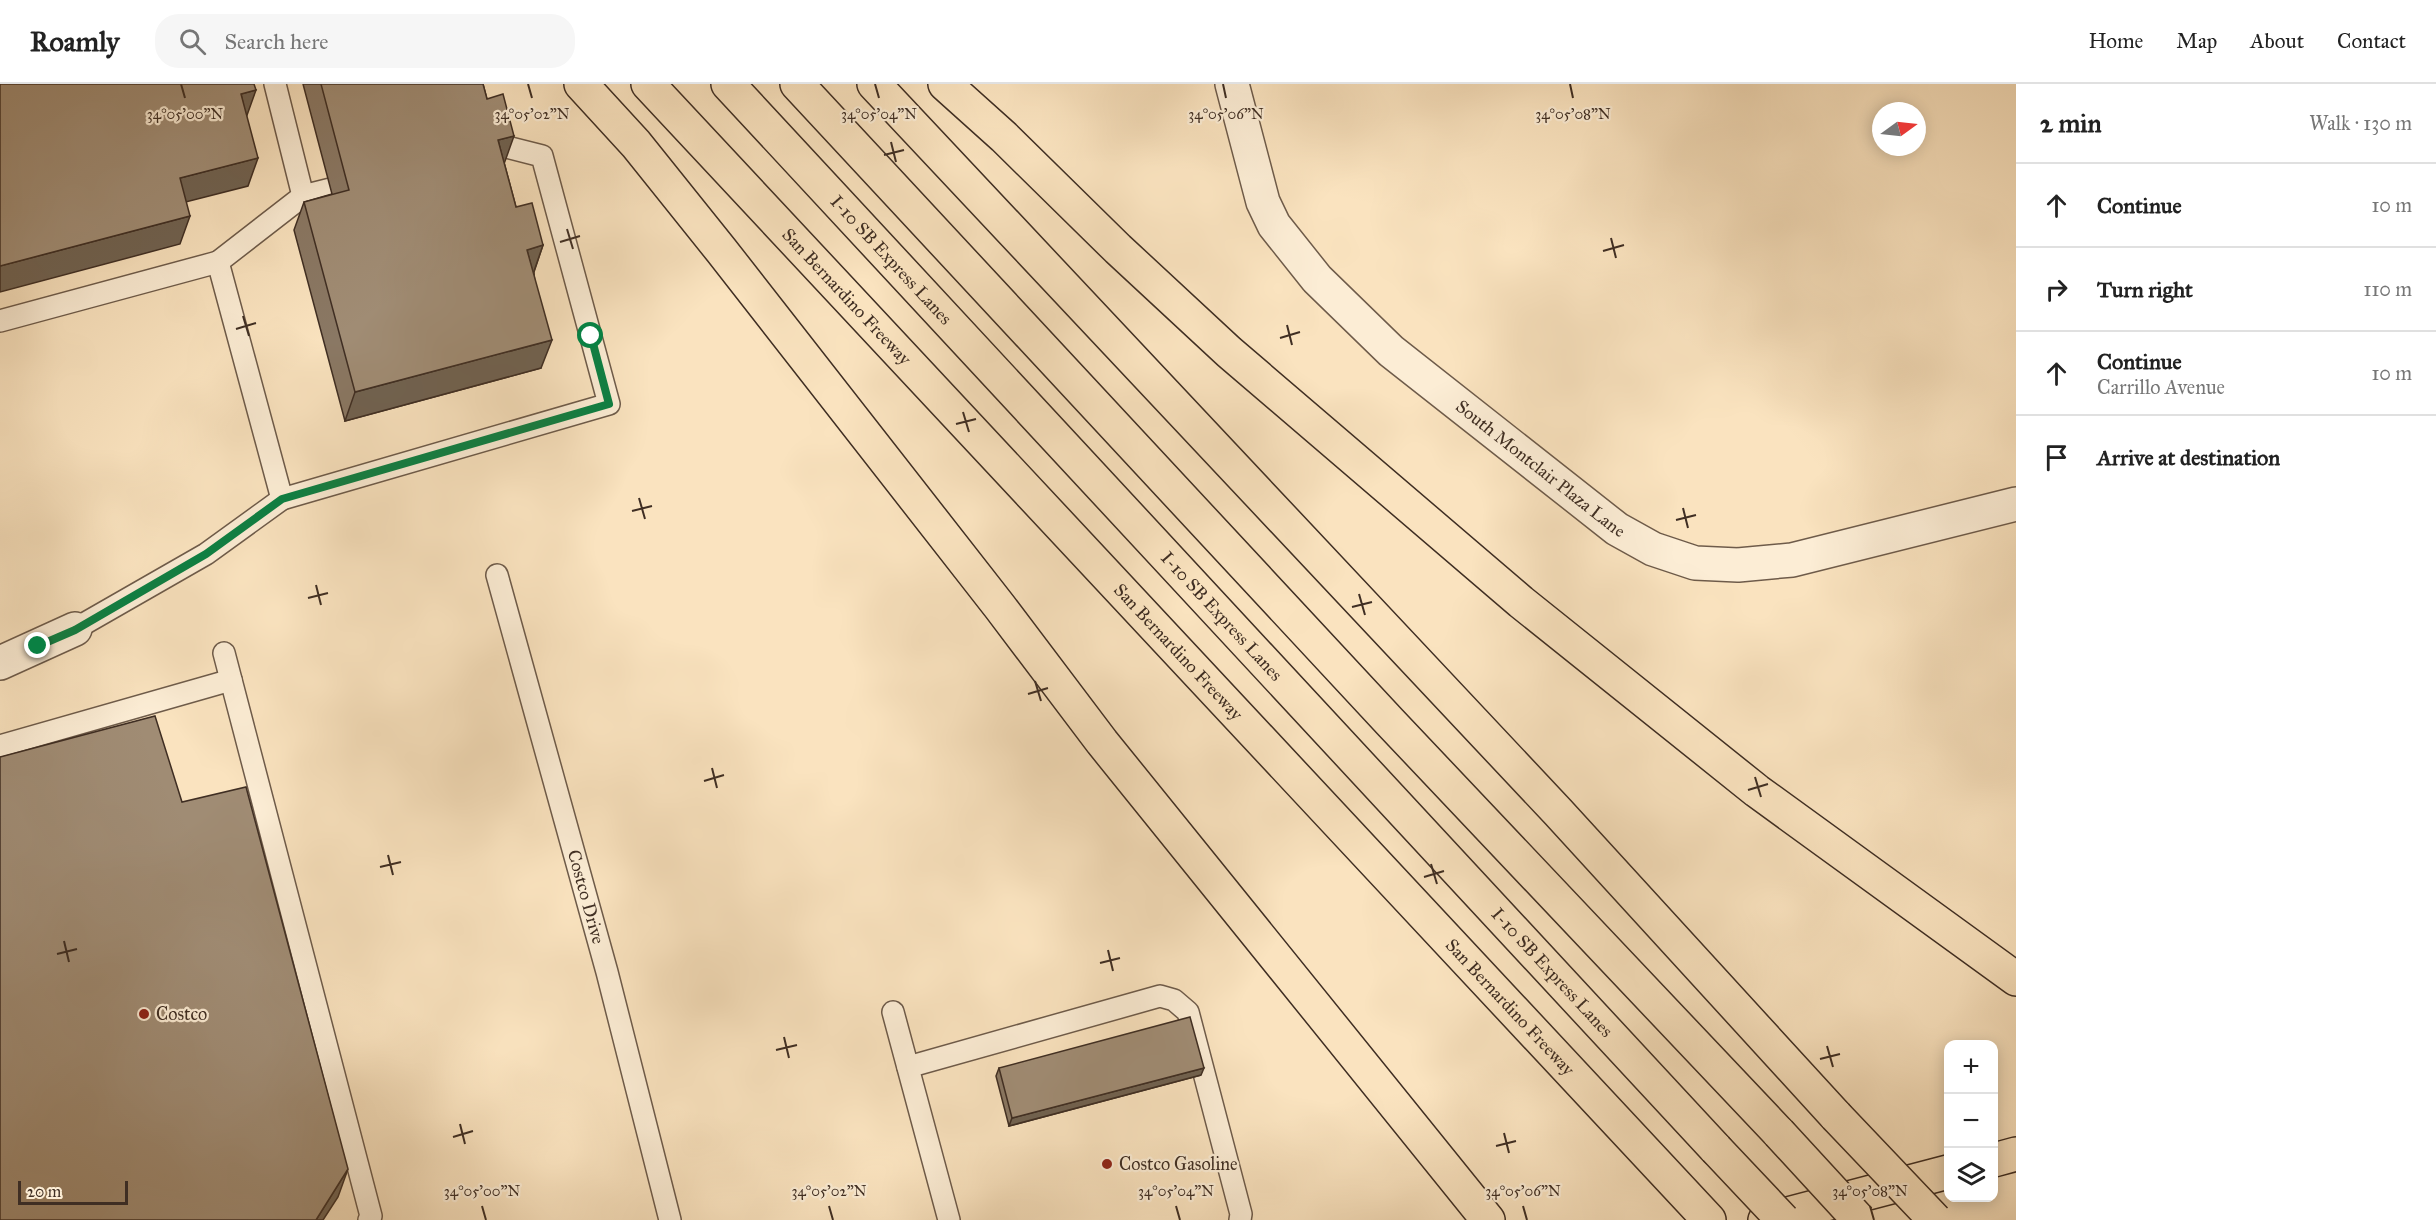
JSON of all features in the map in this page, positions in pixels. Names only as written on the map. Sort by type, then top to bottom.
[{"type":"main road","points":[[581,84],[636,144],[721,250],[986,588],[1102,742],[1488,1220]]},
{"type":"main road","name":"San Bernardino Freeway","points":[[648,84],[1709,1220]]},
{"type":"main road","name":"I-10 SB Express Lanes","points":[[729,84],[1783,1220]]},
{"type":"main road","points":[[797,84],[1390,722],[1859,1220]]},
{"type":"main road","points":[[874,84],[1534,786],[1836,1116],[1935,1220]]},
{"type":"main road","points":[[945,84],[1004,137],[1118,249],[1229,352],[1512,595],[1757,791],[2016,979]]},
{"type":"main road","points":[[1998,1159],[2016,1154]]},
{"type":"main road","points":[[1765,1220],[1944,1173]]},
{"type":"street","name":"South Montclair Plaza Lane","points":[[1232,84],[1263,202],[1274,225],[1317,279],[1391,351],[1617,529],[1653,549],[1695,562],[1737,565],[1792,560],[2016,504]]},
{"type":"street","points":[[0,663],[75,630]]},
{"type":"lane","points":[[275,84],[303,196]]},
{"type":"lane","points":[[75,630],[206,554],[282,499],[609,404],[542,156],[499,146]]},
{"type":"lane","points":[[0,321],[218,262],[303,196],[331,189]]},
{"type":"lane","points":[[218,262],[282,499]]},
{"type":"lane","name":"Costco Drive","points":[[497,575],[610,981],[670,1220]]},
{"type":"lane","points":[[224,653],[371,1216],[369,1220]]},
{"type":"lane","points":[[0,746],[231,680]]},
{"type":"lane","points":[[908,1067],[1160,996],[1174,1000],[1188,1012],[1241,1214],[1240,1220]]},
{"type":"lane","points":[[893,1012],[949,1220]]},
{"type":"building","points":[[0,84],[254,84],[256,90],[241,94],[258,158],[180,178],[190,216],[0,266]]},
{"type":"building","points":[[321,84],[483,84],[487,99],[503,94],[514,136],[498,140],[516,207],[532,203],[543,245],[527,250],[552,340],[355,392],[304,202],[349,190]]},
{"type":"building","name":"Costco","points":[[155,716],[182,802],[246,787],[348,1169],[316,1220],[0,1220],[0,757]]},
{"type":"building","points":[[1190,1017],[1204,1068],[1012,1118],[999,1068]]},
{"type":"place","name":"Costco","points":[[144,1014]]},
{"type":"place","name":"Costco Gasoline","points":[[1107,1164]]},
{"type":"route","points":[[38,646],[75,630],[206,554],[282,499],[609,404],[591,336]]}]
